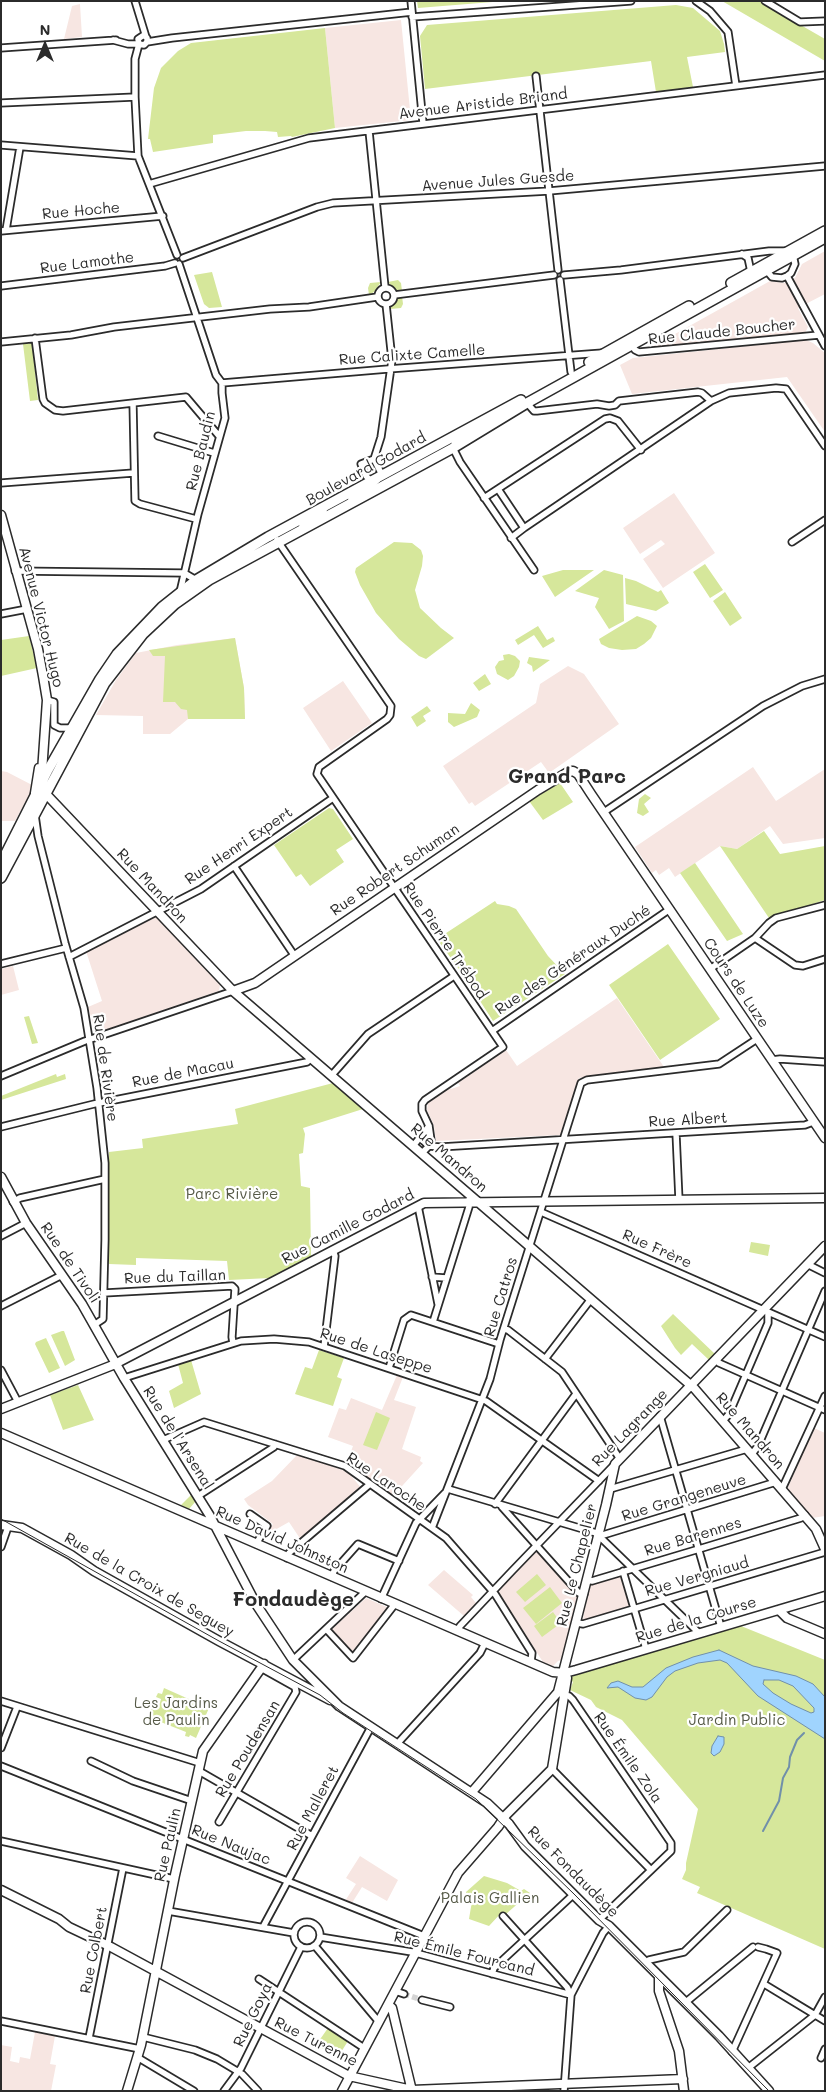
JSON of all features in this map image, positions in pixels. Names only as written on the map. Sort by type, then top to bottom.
[{"type":"main road","name":"Boulevard Godard","points":[[1,863],[35,794],[100,679],[117,654],[152,616],[180,592],[196,580],[268,537],[355,490],[373,482],[386,479],[453,448],[527,403],[766,270],[825,230]]},
{"type":"main road","name":"Boulevard Godard","points":[[1,878],[105,683],[143,634],[170,608],[200,586],[316,523],[440,444],[751,272],[825,238]]},
{"type":"street","points":[[135,1],[142,22],[143,40],[135,70]]},
{"type":"street","points":[[411,1],[423,124]]},
{"type":"street","points":[[1,48],[172,38],[412,15],[631,1]]},
{"type":"street","points":[[696,1],[710,11],[728,32],[736,86]]},
{"type":"street","points":[[765,1],[800,22],[825,21]]},
{"type":"street","points":[[114,40],[128,44],[143,40]]},
{"type":"street","points":[[143,40],[135,59],[138,156],[163,216],[176,255],[174,258],[177,263],[182,261],[183,258],[180,255],[176,255]]},
{"type":"street","points":[[128,44],[135,59]]},
{"type":"street","name":"Avenue Aristide Briand","points":[[150,184],[309,138],[825,75]]},
{"type":"street","points":[[394,295],[554,275],[558,270],[536,76]]},
{"type":"street","points":[[1,103],[135,97]]},
{"type":"street","points":[[369,130],[385,288]]},
{"type":"street","points":[[1,145],[138,156]]},
{"type":"street","points":[[4,231],[20,146]]},
{"type":"street","name":"Avenue Jules Guesde","points":[[183,258],[316,207],[353,201],[549,191],[825,166]]},
{"type":"street","name":"Rue Hoche","points":[[4,231],[163,216]]},
{"type":"street","points":[[558,270],[564,274],[621,270],[742,254],[790,253],[795,264],[792,273],[787,276],[772,277],[766,270]]},
{"type":"street","points":[[742,254],[748,258],[751,272]]},
{"type":"street","name":"Rue Lamothe","points":[[1,286],[177,263]]},
{"type":"street","name":"Rue Baudin","points":[[177,263],[198,318],[216,375],[222,383],[225,418],[196,520],[180,592]]},
{"type":"street","points":[[564,274],[563,279],[560,280],[571,372]]},
{"type":"street","points":[[554,275],[556,280],[560,280]]},
{"type":"street","points":[[787,276],[825,346]]},
{"type":"street","points":[[377,297],[378,292],[385,288],[390,288],[394,295]]},
{"type":"street","points":[[386,304],[391,302],[394,295]]},
{"type":"street","points":[[1,342],[377,297]]},
{"type":"street","points":[[377,297],[382,303],[386,304]]},
{"type":"street","points":[[386,304],[391,368],[381,437],[374,459],[386,479]]},
{"type":"street","name":"Rue Claude Boucher","points":[[632,345],[639,352],[819,335]]},
{"type":"street","points":[[35,338],[43,399],[45,403],[55,410],[63,411],[186,397],[219,436]]},
{"type":"street","name":"Rue Calixte Camelle","points":[[222,383],[391,368],[604,353]]},
{"type":"street","points":[[510,538],[711,401],[729,393],[776,388],[786,390],[825,446]]},
{"type":"street","points":[[527,403],[534,411],[597,404],[609,406],[615,405],[619,401],[698,392],[711,401]]},
{"type":"street","points":[[133,403],[134,497],[140,504],[196,520]]},
{"type":"street","points":[[453,448],[455,442],[514,404]]},
{"type":"street","points":[[484,498],[605,419],[618,420],[641,450]]},
{"type":"street","points":[[158,436],[214,452]]},
{"type":"street","points":[[440,444],[446,444],[453,448],[460,462],[510,538],[534,570]]},
{"type":"street","points":[[316,523],[373,482],[361,464],[374,459]]},
{"type":"street","points":[[1,483],[134,473]]},
{"type":"street","points":[[498,489],[524,528]]},
{"type":"street","points":[[268,537],[280,543],[284,536],[355,490]]},
{"type":"street","name":"Avenue Victor Hugo","points":[[1,515],[38,652],[47,700],[35,794]]},
{"type":"street","points":[[792,542],[825,520]]},
{"type":"street","name":"Rue Pierre Trébod","points":[[280,543],[391,706],[390,715],[387,719],[317,770],[318,778],[503,1047],[425,1100],[422,1104],[422,1111],[429,1126],[431,1140],[429,1146]]},
{"type":"street","points":[[15,571],[184,573],[196,580]]},
{"type":"street","points":[[1,614],[27,608]]},
{"type":"street","points":[[604,812],[780,696],[825,679]]},
{"type":"street","points":[[47,700],[54,702],[53,720],[57,727],[72,728]]},
{"type":"street","name":"Avenue Victor Hugo","points":[[41,757],[46,794]]},
{"type":"street","name":"Cours de Luze","points":[[573,771],[578,774],[825,1138]]},
{"type":"street","name":"Rue Robert Schuman","points":[[233,991],[255,983],[538,790],[568,772],[573,771]]},
{"type":"street","points":[[35,794],[46,794]]},
{"type":"street","name":"Rue de Rivière","points":[[35,794],[38,836],[66,948],[84,1008],[99,1103],[105,1179],[104,1293],[103,1319],[94,1325]]},
{"type":"street","name":"Rue Mandron","points":[[46,794],[233,991],[422,1153],[472,1199],[530,1246],[691,1385],[805,1515],[816,1529],[825,1551]]},
{"type":"street","name":"Rue Henri Expert","points":[[69,957],[201,889],[333,798]]},
{"type":"street","points":[[24,835],[32,831],[38,836]]},
{"type":"street","points":[[234,866],[294,955]]},
{"type":"street","points":[[710,969],[755,938],[776,918],[825,905]]},
{"type":"street","name":"Rue des Généraux Duché","points":[[492,1030],[670,909]]},
{"type":"street","points":[[755,938],[796,966],[803,966],[825,959]]},
{"type":"street","points":[[1,964],[66,948]]},
{"type":"street","points":[[331,1076],[368,1034],[454,976]]},
{"type":"street","points":[[1,1076],[90,1040],[233,991]]},
{"type":"street","name":"Rue Catros","points":[[432,1528],[495,1365],[499,1344],[579,1087],[584,1081],[719,1064],[757,1039]]},
{"type":"street","name":"Rue de Macau","points":[[1,1127],[99,1103],[307,1062],[311,1058]]},
{"type":"street","points":[[772,1060],[825,1062]]},
{"type":"street","name":"Rue Albert","points":[[429,1146],[440,1147],[805,1125],[813,1122]]},
{"type":"street","points":[[413,1146],[429,1126]]},
{"type":"street","points":[[676,1133],[680,1200]]},
{"type":"street","points":[[420,1138],[429,1146],[422,1153]]},
{"type":"street","name":"Rue de Tivoli","points":[[1,1177],[13,1202],[94,1325],[116,1364]]},
{"type":"street","points":[[13,1202],[20,1198],[105,1179]]},
{"type":"street","name":"Rue Camille Godard","points":[[1,1409],[116,1364],[426,1202],[472,1199],[545,1201],[825,1198]]},
{"type":"street","points":[[433,1322],[472,1199]]},
{"type":"street","points":[[418,1206],[438,1306]]},
{"type":"street","name":"Rue Frère","points":[[541,1212],[808,1329]]},
{"type":"street","points":[[1,1236],[26,1223]]},
{"type":"street","name":"Rue Lagrange","points":[[617,1461],[716,1359],[766,1311],[825,1246]]},
{"type":"street","points":[[324,1347],[335,1256],[333,1250]]},
{"type":"street","points":[[808,1264],[825,1273]]},
{"type":"street","points":[[1,1306],[62,1275]]},
{"type":"street","points":[[432,1277],[446,1278]]},
{"type":"street","name":"Rue du Taillan","points":[[104,1293],[229,1285],[235,1289],[234,1301]]},
{"type":"street","points":[[610,1489],[749,1451],[758,1446],[825,1291]]},
{"type":"street","points":[[545,1359],[591,1299]]},
{"type":"street","points":[[234,1301],[232,1336],[234,1343]]},
{"type":"street","points":[[723,1421],[729,1414],[768,1323],[766,1311]]},
{"type":"street","points":[[389,1368],[406,1318],[414,1316],[499,1344]]},
{"type":"street","points":[[504,1329],[508,1330],[562,1372],[617,1461]]},
{"type":"street","points":[[808,1329],[825,1337]]},
{"type":"street","name":"Rue de Laseppe","points":[[124,1378],[241,1341],[274,1339],[309,1342],[482,1400],[599,1481]]},
{"type":"street","points":[[716,1359],[719,1363],[822,1409]]},
{"type":"street","name":"Rue de l'Arsenal","points":[[116,1364],[216,1526],[256,1604],[293,1660]]},
{"type":"street","points":[[1,1370],[18,1402]]},
{"type":"street","points":[[495,1504],[576,1394]]},
{"type":"street","points":[[782,1489],[822,1409],[825,1396]]},
{"type":"street","points":[[660,1416],[721,1627]]},
{"type":"street","name":"Rue Laroche","points":[[163,1440],[204,1422],[345,1466],[446,1538],[493,1592],[532,1653],[531,1662]]},
{"type":"street","name":"Rue David Johnston","points":[[1,1433],[381,1599],[553,1672],[565,1673]]},
{"type":"street","points":[[198,1496],[274,1447],[275,1444]]},
{"type":"street","name":"Rue Le Chapelier","points":[[561,1694],[561,1678],[565,1673],[568,1662],[610,1489],[609,1474],[617,1461]]},
{"type":"street","name":"Rue Lagrange","points":[[458,1631],[460,1626],[599,1481],[609,1474]]},
{"type":"street","name":"Rue Grangeneuve","points":[[598,1535],[776,1482]]},
{"type":"street","points":[[287,1558],[289,1553],[370,1484]]},
{"type":"street","points":[[381,1599],[420,1520],[448,1489],[598,1535],[699,1633]]},
{"type":"street","points":[[502,1506],[579,1593],[584,1594]]},
{"type":"street","points":[[250,1514],[267,1526],[256,1544]]},
{"type":"street","name":"Rue Barennes","points":[[587,1580],[623,1572],[801,1518],[805,1515]]},
{"type":"street","points":[[1,1547],[4,1526]]},
{"type":"street","name":"Rue de la Croix de Seguey","points":[[4,1526],[22,1528],[94,1571],[263,1666],[276,1671]]},
{"type":"street","points":[[332,1577],[334,1571],[358,1544],[399,1561]]},
{"type":"street","name":"Rue Vergniaud","points":[[577,1623],[583,1624],[666,1600],[825,1551]]},
{"type":"street","points":[[623,1572],[646,1649]]},
{"type":"street","points":[[293,1660],[366,1592]]},
{"type":"street","name":"Rue de la Course","points":[[565,1673],[825,1596]]},
{"type":"street","points":[[327,1630],[353,1658],[395,1604]]},
{"type":"street","points":[[779,1610],[787,1618],[825,1634]]},
{"type":"street","points":[[397,1744],[480,1653],[485,1643]]},
{"type":"street","name":"Rue Fondaudège","points":[[293,1660],[334,1702]]},
{"type":"street","name":"Rue Poudensan","points":[[219,1822],[296,1692],[295,1687],[263,1666]]},
{"type":"street","name":"Rue Paulin","points":[[128,2091],[143,2037],[174,1879],[205,1747],[263,1666]]},
{"type":"street","name":"Rue Fondaudège","points":[[276,1671],[334,1702],[472,1792],[503,1819],[525,1846],[720,2036],[732,2052],[769,2091]]},
{"type":"street","points":[[342,2091],[458,1873],[503,1819],[552,1769],[561,1694]]},
{"type":"street","points":[[472,1792],[561,1694]]},
{"type":"street","name":"Rue Émile Zola","points":[[561,1694],[569,1696],[573,1700],[669,1838],[672,1848],[651,1870]]},
{"type":"street","points":[[1,1701],[200,1767],[237,1792],[312,1836]]},
{"type":"street","points":[[1,1748],[17,1707]]},
{"type":"street","name":"Rue Malleret","points":[[263,1928],[371,1727]]},
{"type":"street","points":[[91,1761],[133,1781],[192,1801]]},
{"type":"street","name":"Rue Naujac","points":[[1,1766],[424,1936]]},
{"type":"street","points":[[552,1769],[651,1870],[599,1920]]},
{"type":"street","points":[[1,1841],[174,1879]]},
{"type":"street","name":"Rue Colbert","points":[[89,2038],[123,1868]]},
{"type":"street","name":"Rue Turenne","points":[[1,1890],[349,2076],[412,2091],[564,2088],[682,2079]]},
{"type":"street","points":[[492,1974],[494,1968],[574,1894]]},
{"type":"street","points":[[646,1963],[649,1960],[684,1952],[727,1910]]},
{"type":"street","points":[[168,1911],[294,1933]]},
{"type":"street","points":[[503,1916],[567,1987],[570,1995],[564,2088]]},
{"type":"street","points":[[309,1922],[319,1929],[320,1937],[315,1946],[308,1949],[301,1947],[295,1941],[294,1933],[298,1926],[309,1922]]},
{"type":"street","points":[[570,1995],[603,1933],[609,1926]]},
{"type":"street","name":"Rue Émile Fourcand","points":[[320,1937],[416,1953],[570,1995]]},
{"type":"street","points":[[315,1946],[379,2022]]},
{"type":"street","name":"Rue Goya","points":[[224,2091],[241,2068],[301,1947]]},
{"type":"street","points":[[686,2002],[756,1948],[766,1948],[777,1953],[732,2052]]},
{"type":"street","points":[[659,1977],[659,1991],[680,2059],[684,2091]]},
{"type":"street","points":[[259,1979],[364,2048]]},
{"type":"street","points":[[764,1984],[825,2021]]},
{"type":"street","points":[[396,1991],[404,1994]]},
{"type":"street","points":[[748,2068],[815,2016],[825,1997]]},
{"type":"street","points":[[422,2000],[450,2008]]},
{"type":"street","points":[[388,2005],[392,2008],[412,2091]]},
{"type":"street","points":[[1,2021],[140,2049]]},
{"type":"street","points":[[143,2037],[198,2051],[238,2072],[258,2091]]},
{"type":"street","points":[[821,2058],[825,2049]]},
{"type":"street","points":[[138,2058],[194,2091]]},
{"type":"shaded area","points":[[80,4],[82,37],[64,39],[72,6]]},
{"type":"shaded area","points":[[401,20],[411,120],[335,128],[325,28]]},
{"type":"shaded area","points":[[825,251],[825,294],[798,308],[808,327],[805,333],[798,334],[799,341],[806,340],[813,343],[825,353],[825,432],[787,377],[632,394],[620,365],[633,358],[795,341],[795,334],[650,348],[770,281],[784,283],[795,278],[802,264]]},
{"type":"shaded area","points":[[674,493],[715,553],[663,588],[643,559],[665,544],[661,540],[640,554],[623,528]]},
{"type":"shaded area","points":[[235,638],[244,688],[245,719],[188,719],[170,734],[143,734],[143,716],[96,715],[116,680],[136,653],[177,645]]},
{"type":"shaded area","points":[[568,666],[584,674],[619,724],[549,773],[541,762],[475,806],[472,802],[469,804],[443,766],[536,703],[540,684]]},
{"type":"shaded area","points":[[343,681],[372,723],[331,751],[303,708]]},
{"type":"shaded area","points":[[753,767],[776,801],[825,769],[825,838],[783,844],[770,826],[737,849],[720,846],[675,877],[669,868],[659,875],[656,870],[652,873],[635,847]]},
{"type":"shaded area","points":[[1,771],[7,772],[34,786],[15,821],[1,821]]},
{"type":"shaded area","points":[[156,917],[220,985],[219,991],[96,1033],[88,1007],[102,1001],[86,951]]},
{"type":"shaded area","points":[[13,966],[19,990],[1,995],[1,969]]},
{"type":"shaded area","points":[[617,998],[664,1067],[579,1078],[560,1135],[436,1141],[434,1126],[427,1110],[428,1103],[450,1088],[460,1086],[458,1083],[506,1050],[517,1066]]},
{"type":"shaded area","points":[[397,1375],[403,1377],[394,1400],[416,1407],[402,1449],[421,1457],[420,1461],[423,1463],[393,1496],[347,1462],[353,1446],[328,1437],[339,1408],[346,1410],[351,1398],[382,1410]]},
{"type":"shaded area","points":[[814,1428],[825,1433],[825,1516],[812,1518],[789,1491],[788,1487]]},
{"type":"shaded area","points":[[298,1454],[348,1472],[362,1489],[301,1540],[289,1522],[273,1531],[270,1528],[273,1524],[248,1505],[244,1499],[272,1481]]},
{"type":"shaded area","points":[[537,1551],[577,1596],[577,1605],[585,1607],[591,1584],[620,1575],[630,1607],[583,1621],[584,1610],[576,1609],[564,1659],[558,1661],[553,1666],[543,1662],[498,1592]]},
{"type":"shaded area","points":[[444,1570],[473,1595],[471,1597],[476,1603],[464,1616],[428,1585]]},
{"type":"shaded area","points":[[366,1598],[389,1608],[353,1654],[331,1630]]},
{"type":"shaded area","points":[[360,1856],[398,1880],[387,1901],[362,1887],[352,1903],[345,1901],[356,1884],[346,1878]]},
{"type":"shaded area","points":[[35,2032],[55,2036],[50,2064],[56,2065],[51,2091],[1,2091],[1,2045],[12,2047],[10,2061],[19,2063],[20,2057],[30,2059]]},
{"type":"green space","points":[[417,1],[505,1],[418,8]]},
{"type":"green space","points":[[722,1],[759,1],[825,39],[825,61]]},
{"type":"green space","points":[[676,5],[693,8],[720,31],[724,44],[725,52],[687,57],[693,87],[656,92],[651,61],[425,89],[420,36],[427,25]]},
{"type":"green space","points":[[325,28],[335,128],[292,137],[278,137],[277,132],[265,131],[213,135],[213,143],[153,152],[150,139],[148,139],[154,88],[161,68],[178,51],[191,43]]},
{"type":"green space","points":[[212,272],[222,307],[209,308],[204,304],[194,275]]},
{"type":"green space","points":[[398,280],[401,283],[402,291],[396,290],[388,282]]},
{"type":"green space","points":[[381,282],[374,292],[369,295],[368,288],[370,283]]},
{"type":"green space","points":[[402,296],[403,304],[401,308],[390,309],[397,299]]},
{"type":"green space","points":[[32,343],[38,400],[30,401],[23,344]]},
{"type":"green space","points":[[394,542],[412,543],[421,550],[423,556],[422,566],[415,590],[420,608],[454,638],[426,659],[419,656],[399,639],[376,613],[355,572],[356,568]]},
{"type":"green space","points":[[705,564],[723,590],[710,598],[693,572]]},
{"type":"green space","points":[[563,570],[594,570],[555,597],[542,576]]},
{"type":"green space","points":[[604,570],[623,575],[624,621],[609,629],[595,607],[599,598],[575,591]]},
{"type":"green space","points":[[625,578],[636,581],[658,592],[661,590],[669,603],[656,611],[626,604]]},
{"type":"green space","points":[[725,592],[742,618],[730,626],[713,601]]},
{"type":"green space","points":[[637,616],[651,621],[657,626],[651,638],[644,644],[636,649],[622,650],[609,648],[601,644],[599,639]]},
{"type":"green space","points":[[538,626],[547,640],[553,637],[555,641],[543,648],[534,635],[518,645],[515,640]]},
{"type":"green space","points":[[29,636],[37,668],[1,676],[1,640]]},
{"type":"green space","points":[[235,638],[244,688],[245,719],[188,719],[187,710],[181,709],[175,702],[163,702],[165,656],[153,656],[149,650]]},
{"type":"green space","points":[[503,655],[515,656],[520,661],[514,676],[508,680],[497,674],[495,667],[499,661],[504,660]]},
{"type":"green space","points":[[529,657],[550,660],[533,672],[532,666],[527,663]]},
{"type":"green space","points":[[485,674],[491,684],[479,691],[473,683]]},
{"type":"green space","points":[[471,703],[480,710],[477,717],[454,727],[448,722],[448,713],[465,714]]},
{"type":"green space","points":[[427,706],[431,711],[423,716],[426,721],[417,727],[411,717]]},
{"type":"green space","points":[[560,783],[573,802],[543,820],[529,801]]},
{"type":"green space","points":[[645,794],[651,798],[644,804],[649,812],[643,816],[637,813],[639,799]]},
{"type":"green space","points":[[329,808],[333,809],[353,839],[336,850],[344,862],[310,886],[301,874],[296,877],[274,845]]},
{"type":"green space","points":[[764,831],[780,854],[825,846],[825,900],[769,918],[720,846],[737,849]]},
{"type":"green space","points":[[695,863],[743,934],[727,941],[680,873]]},
{"type":"green space","points":[[495,901],[497,904],[516,909],[548,956],[565,974],[493,1021],[471,987],[474,984],[472,981],[469,983],[464,976],[467,974],[465,970],[461,972],[437,939]]},
{"type":"green space","points":[[668,944],[720,1019],[660,1060],[609,985]]},
{"type":"green space","points":[[29,1016],[38,1043],[32,1044],[24,1017]]},
{"type":"green space","points":[[56,1074],[57,1077],[65,1074],[66,1079],[1,1100],[1,1096]]},
{"type":"green space","name":"Parc Rivière","points":[[333,1083],[363,1109],[303,1128],[305,1134],[303,1153],[299,1154],[301,1186],[310,1188],[311,1256],[270,1278],[229,1280],[227,1261],[136,1258],[136,1265],[109,1264],[109,1152],[143,1148],[142,1139],[238,1124],[235,1109]]},
{"type":"green space","points":[[751,1242],[770,1245],[768,1256],[749,1252]]},
{"type":"green space","points":[[673,1314],[715,1354],[709,1360],[692,1344],[681,1355],[675,1348],[661,1326]]},
{"type":"green space","points":[[64,1331],[75,1360],[65,1366],[51,1335]]},
{"type":"green space","points":[[46,1338],[60,1368],[49,1373],[35,1344]]},
{"type":"green space","points":[[319,1350],[344,1358],[337,1377],[342,1379],[333,1406],[295,1394],[305,1367],[312,1369]]},
{"type":"green space","points":[[191,1360],[201,1394],[174,1408],[169,1391],[183,1383],[178,1364]]},
{"type":"green space","points":[[78,1385],[94,1420],[63,1430],[50,1395]]},
{"type":"green space","points":[[376,1412],[390,1418],[377,1450],[363,1445]]},
{"type":"green space","points":[[192,1494],[196,1501],[189,1509],[181,1505]]},
{"type":"green space","points":[[537,1574],[546,1585],[525,1602],[516,1592]]},
{"type":"green space","points":[[550,1587],[562,1603],[536,1624],[523,1608]]},
{"type":"green space","points":[[553,1612],[561,1623],[542,1637],[534,1626]]},
{"type":"green space","name":"Jardin Public","points":[[741,1626],[825,1660],[825,1949],[697,1893],[700,1887],[682,1879],[686,1870],[698,1809],[622,1720],[596,1707],[591,1700],[570,1690],[573,1682],[567,1678],[702,1636]]},
{"type":"green space","name":"Les Jardins de Paulin","points":[[164,1688],[209,1708],[196,1738],[190,1735],[189,1737],[185,1736],[186,1732],[148,1717],[152,1707],[157,1709],[159,1706],[161,1699],[156,1697],[158,1693],[162,1694]]},
{"type":"green space","name":"Palais Gallien","points":[[484,1876],[507,1883],[521,1891],[524,1889],[530,1893],[506,1914],[502,1912],[489,1926],[469,1919],[472,1901],[466,1898],[466,1892]]},
{"type":"green space","points":[[328,2028],[348,2041],[338,2057],[316,2045]]},
{"type":"water","points":[[719,1650],[753,1666],[796,1676],[813,1684],[825,1697],[825,1739],[758,1696],[727,1663],[720,1660],[698,1663],[675,1671],[667,1677],[652,1697],[646,1700],[635,1698],[618,1687],[607,1688],[611,1683],[618,1681],[632,1687],[643,1687],[666,1668],[693,1657]],"holes":[[[764,1680],[779,1680],[793,1686],[814,1708],[814,1712],[811,1713],[791,1704],[773,1693],[763,1684]]]},
{"type":"water","points":[[718,1736],[724,1737],[724,1744],[720,1752],[714,1756],[711,1753],[712,1746]]},
{"type":"waterway","points":[[763,1831],[779,1801],[783,1778],[789,1767],[790,1757],[797,1740],[804,1733]]},
{"type":"tunnel","points":[[404,1994],[422,2000]]},
{"type":"tram line","points":[[1,1519],[219,1641],[320,1695],[343,1713],[476,1799],[574,1894],[769,2091]]},
{"type":"district","name":"Grand Parc","points":[[567,777]]},
{"type":"district","name":"Fondaudège","points":[[293,1600]]}]
